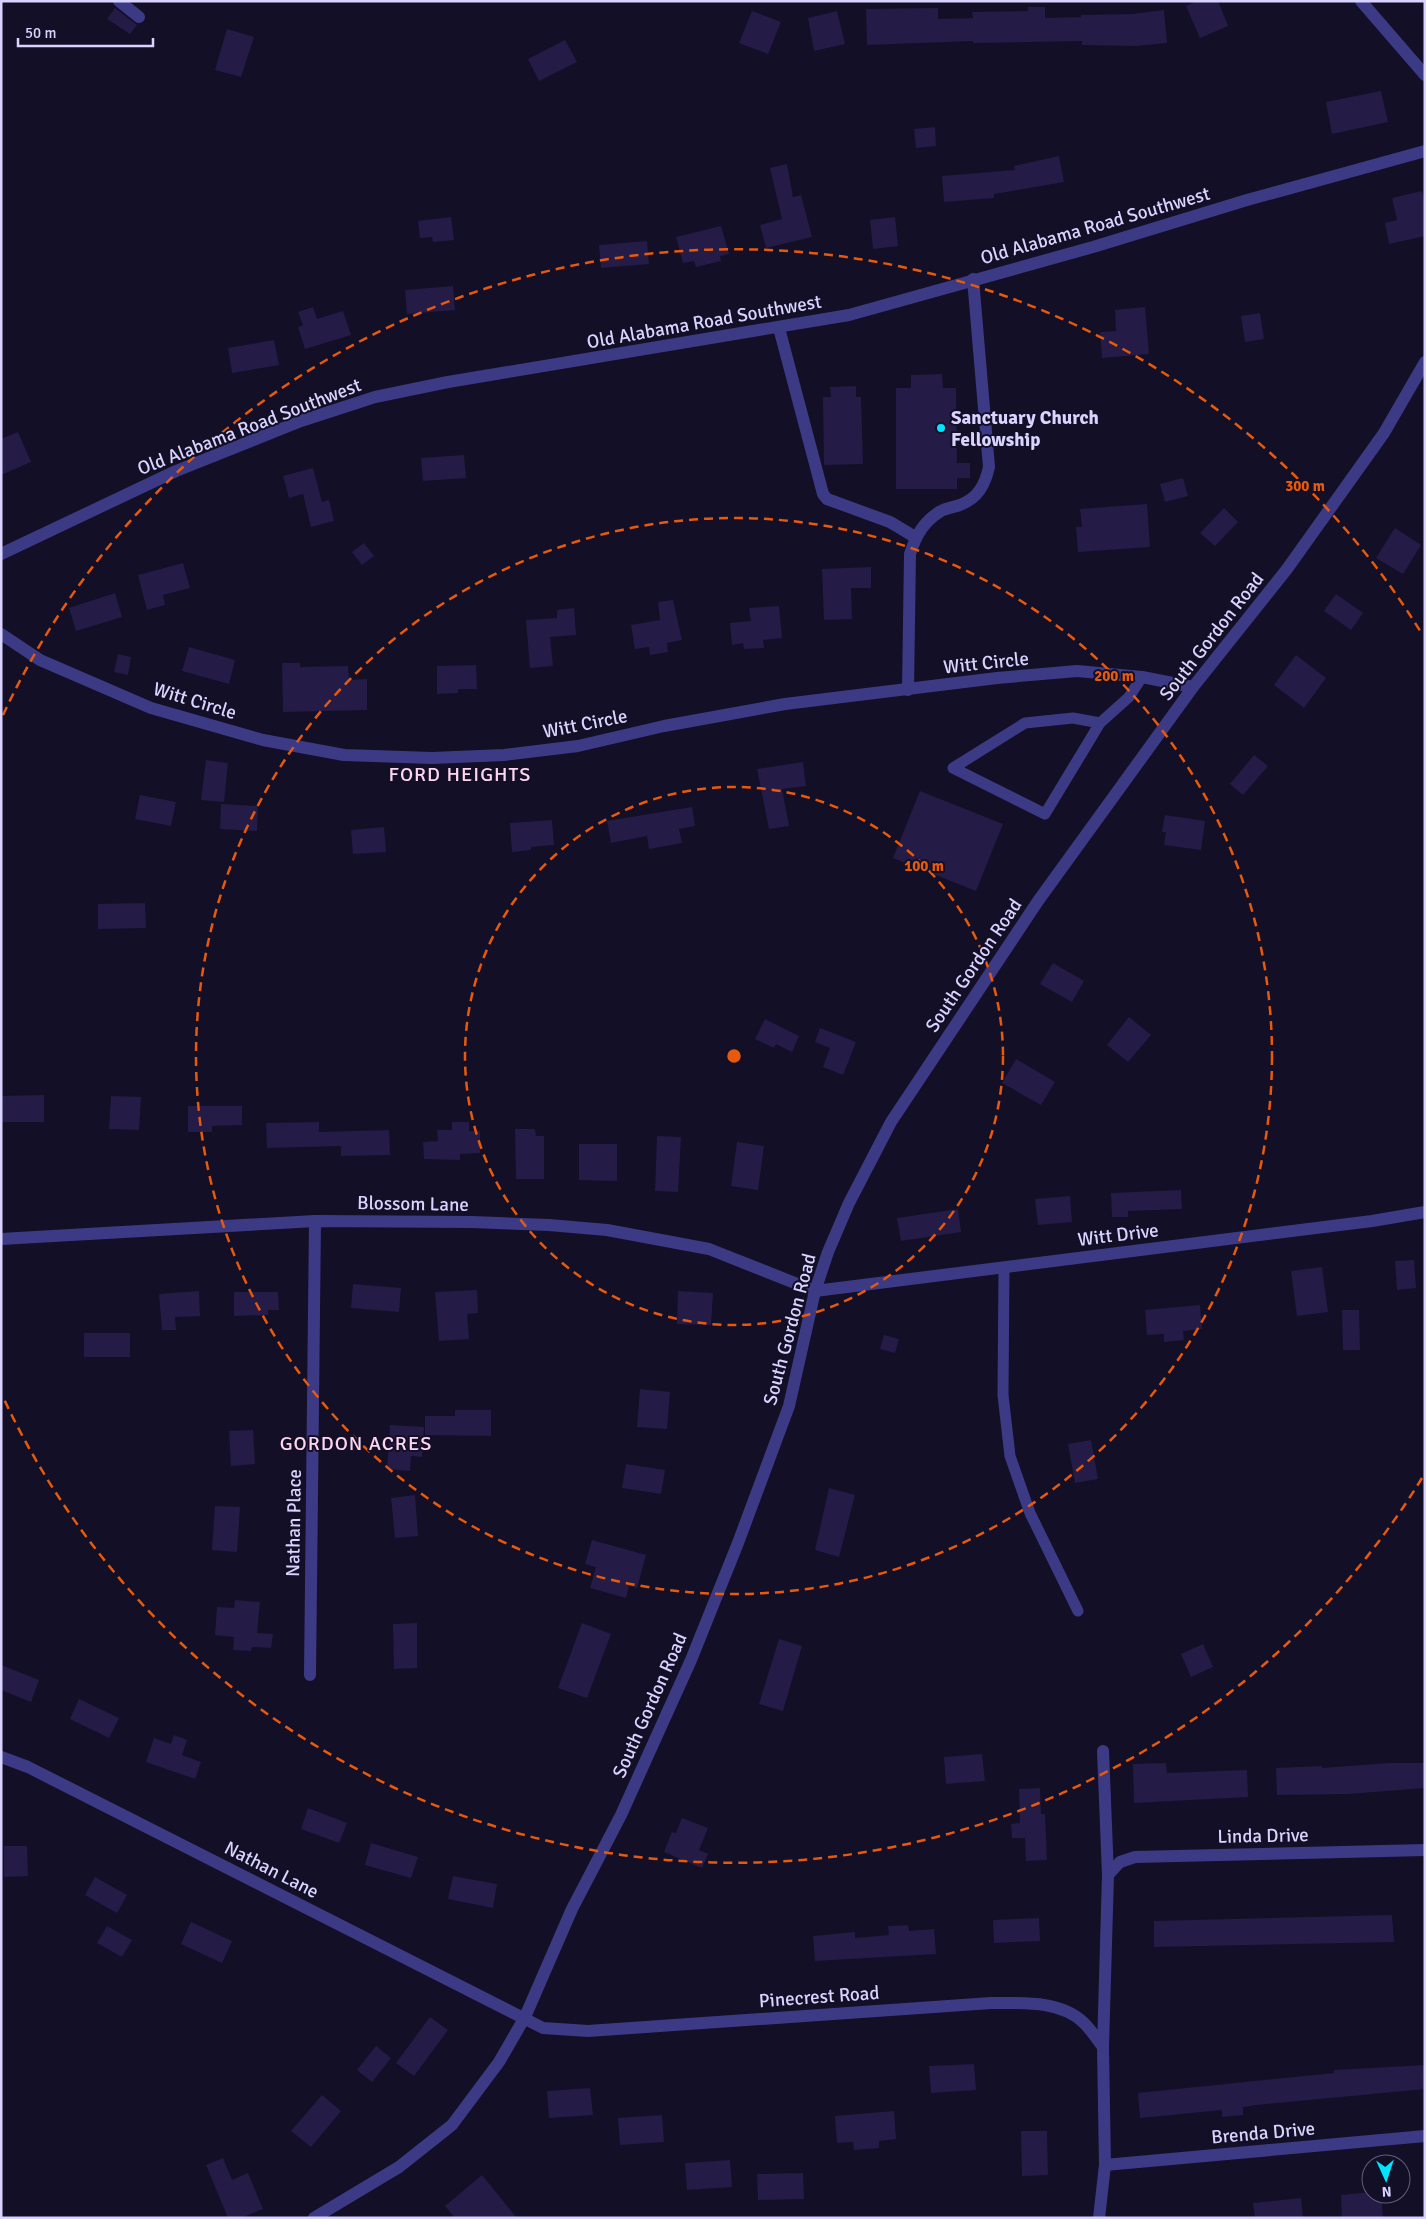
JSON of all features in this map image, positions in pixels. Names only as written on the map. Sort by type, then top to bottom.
[{"type":"street","points":[[119,1],[139,17]]},
{"type":"street","points":[[1361,1],[1425,75]]},
{"type":"street","name":"Old Alabama Road Southwest","points":[[1,554],[176,471],[301,421],[375,397],[448,382],[849,315],[1093,247],[1247,200],[1425,151]]},
{"type":"street","points":[[908,690],[910,554],[915,537],[922,526],[942,510],[961,505],[974,498],[986,479],[989,467],[973,279]]},
{"type":"street","points":[[779,328],[823,494],[827,499],[890,522],[915,537]]},
{"type":"street","name":"South Gordon Road","points":[[314,2218],[399,2167],[452,2125],[499,2062],[525,2017],[572,1909],[621,1815],[691,1660],[738,1544],[790,1406],[815,1291],[849,1202],[891,1122],[1038,901],[1193,687],[1287,568],[1384,433],[1425,362]]},
{"type":"street","name":"Witt Circle","points":[[1,634],[40,660],[151,708],[263,740],[344,754],[432,758],[514,754],[578,746],[664,726],[785,704],[1077,671],[1142,677],[1193,687]]},
{"type":"street","name":"Witt Drive","points":[[815,1291],[1425,1212]]},
{"type":"street","name":"Blossom Lane","points":[[1,1239],[315,1221],[472,1222],[607,1230],[709,1249],[815,1291]]},
{"type":"street","name":"Nathan Place","points":[[310,1675],[315,1221]]},
{"type":"street","points":[[1099,2218],[1105,2165],[1103,2047],[1108,1875],[1103,1751]]},
{"type":"street","name":"Nathan Lane","points":[[1,1757],[28,1767],[525,2017]]},
{"type":"street","name":"Linda Drive","points":[[1108,1875],[1120,1862],[1135,1856],[1425,1850]]},
{"type":"street","name":"Pinecrest Road","points":[[525,2017],[543,2028],[588,2031],[992,2003],[1024,2004],[1061,2009],[1083,2022],[1103,2047]]},
{"type":"street","name":"Brenda Drive","points":[[1105,2165],[1425,2136]]},
{"type":"lane","points":[[1100,723],[1073,718],[1025,723],[953,768],[1045,814],[1100,723],[1129,697],[1142,677]]},
{"type":"lane","points":[[1004,1268],[1003,1395],[1010,1456],[1030,1514],[1078,1610]]},
{"type":"building","points":[[1197,1],[1218,1],[1228,26],[1200,38],[1186,6]]},
{"type":"building","points":[[1028,7],[1045,7],[1045,18],[1132,14],[1164,10],[1167,43],[1135,46],[1082,45],[1082,41],[973,43],[973,41],[867,45],[866,9],[938,8],[938,19],[973,18],[972,12],[1028,11]]},
{"type":"building","points":[[115,8],[137,25],[130,34],[107,19]]},
{"type":"building","points":[[752,11],[781,22],[768,54],[739,43]]},
{"type":"building","points":[[837,11],[845,44],[814,51],[808,18]]},
{"type":"building","points":[[227,29],[254,37],[241,77],[215,70]]},
{"type":"building","points":[[565,40],[577,62],[539,81],[528,59]]},
{"type":"building","points":[[1381,91],[1388,122],[1332,134],[1326,102]]},
{"type":"building","points":[[935,127],[936,146],[916,148],[914,129]]},
{"type":"building","points":[[1059,156],[1064,182],[994,194],[994,198],[944,202],[942,176],[1015,170],[1014,166]]},
{"type":"building","points":[[787,164],[793,197],[801,195],[812,237],[766,248],[760,225],[782,219],[770,168]]},
{"type":"building","points":[[1422,191],[1425,205],[1425,236],[1389,244],[1385,223],[1397,220],[1392,198]]},
{"type":"building","points":[[451,217],[454,240],[433,242],[432,237],[420,238],[418,221]]},
{"type":"building","points":[[895,217],[898,246],[873,249],[870,220]]},
{"type":"building","points":[[721,226],[729,254],[720,256],[721,261],[696,267],[694,261],[683,263],[676,237]]},
{"type":"building","points":[[647,241],[649,264],[601,268],[599,245]]},
{"type":"building","points":[[453,286],[455,310],[407,314],[405,290]]},
{"type":"building","points":[[313,307],[317,319],[343,311],[351,335],[305,349],[298,327],[303,325],[298,312]]},
{"type":"building","points":[[1145,307],[1149,354],[1102,358],[1100,332],[1116,331],[1115,310]]},
{"type":"building","points":[[1260,313],[1264,339],[1245,342],[1241,316]]},
{"type":"building","points":[[274,340],[279,365],[232,373],[228,348]]},
{"type":"building","points":[[942,374],[943,388],[956,388],[957,463],[970,463],[970,478],[957,478],[957,489],[896,489],[896,388],[911,388],[911,375]]},
{"type":"building","points":[[856,386],[856,397],[861,397],[863,464],[824,465],[823,397],[831,397],[830,387]]},
{"type":"building","points":[[18,432],[31,462],[1,475],[1,439]]},
{"type":"building","points":[[464,455],[466,478],[423,481],[421,458]]},
{"type":"building","points":[[313,468],[322,502],[329,500],[334,521],[311,527],[303,494],[289,498],[283,476]]},
{"type":"building","points":[[1183,478],[1188,496],[1165,502],[1160,484]]},
{"type":"building","points":[[1147,504],[1150,547],[1078,552],[1076,527],[1082,527],[1080,509]]},
{"type":"building","points":[[1224,508],[1238,522],[1215,546],[1200,533]]},
{"type":"building","points":[[1395,528],[1421,545],[1403,574],[1376,558]]},
{"type":"building","points":[[364,543],[374,556],[362,565],[352,552]]},
{"type":"building","points":[[183,563],[190,588],[163,595],[165,605],[147,610],[138,575]]},
{"type":"building","points":[[871,567],[871,588],[851,588],[852,619],[824,620],[822,569]]},
{"type":"building","points":[[115,593],[122,617],[76,631],[69,608]]},
{"type":"building","points":[[1336,594],[1363,613],[1351,630],[1324,611]]},
{"type":"building","points":[[673,600],[682,640],[667,643],[668,652],[650,655],[649,647],[635,649],[631,625],[660,620],[658,602]]},
{"type":"building","points":[[779,606],[782,638],[763,640],[764,648],[744,649],[743,643],[732,645],[730,623],[751,621],[749,608]]},
{"type":"building","points":[[574,608],[576,635],[550,637],[553,666],[530,668],[526,620],[557,618],[557,610]]},
{"type":"building","points":[[189,647],[235,660],[229,684],[182,671]]},
{"type":"building","points":[[118,654],[131,657],[128,675],[114,672]]},
{"type":"building","points":[[1296,655],[1326,678],[1304,708],[1274,685]]},
{"type":"building","points":[[282,663],[300,663],[300,667],[348,666],[349,680],[367,679],[367,710],[283,712]]},
{"type":"building","points":[[476,665],[477,689],[458,689],[458,693],[437,694],[437,666]]},
{"type":"building","points":[[1254,755],[1268,766],[1243,795],[1230,784]]},
{"type":"building","points":[[206,760],[228,763],[224,802],[201,800]]},
{"type":"building","points":[[803,762],[806,786],[782,789],[789,826],[769,829],[757,769]]},
{"type":"building","points":[[920,791],[1003,824],[976,891],[893,858]]},
{"type":"building","points":[[140,795],[176,802],[171,826],[135,819]]},
{"type":"building","points":[[221,804],[258,806],[257,831],[220,829]]},
{"type":"building","points":[[692,807],[695,826],[679,829],[682,843],[649,849],[647,836],[611,843],[607,821]]},
{"type":"building","points":[[1165,815],[1205,821],[1201,850],[1164,845],[1166,832],[1162,832]]},
{"type":"building","points":[[552,820],[554,845],[531,847],[531,850],[512,852],[510,823]]},
{"type":"building","points":[[384,827],[386,852],[353,854],[351,830]]},
{"type":"building","points":[[145,903],[146,928],[98,929],[98,904]]},
{"type":"building","points":[[1053,963],[1084,981],[1072,1002],[1040,984]]},
{"type":"building","points":[[1129,1017],[1151,1035],[1128,1062],[1107,1045]]},
{"type":"building","points":[[765,1019],[799,1036],[792,1052],[776,1044],[774,1048],[755,1039]]},
{"type":"building","points":[[820,1028],[856,1042],[843,1075],[823,1067],[830,1048],[815,1042]]},
{"type":"building","points":[[1016,1059],[1055,1082],[1041,1105],[1002,1083]]},
{"type":"building","points":[[44,1095],[44,1122],[1,1122],[1,1096]]},
{"type":"building","points":[[111,1096],[141,1097],[139,1130],[109,1129]]},
{"type":"building","points":[[188,1106],[242,1106],[242,1125],[212,1126],[212,1132],[188,1132]]},
{"type":"building","points":[[319,1122],[319,1132],[389,1130],[390,1155],[341,1156],[341,1146],[267,1148],[266,1123]]},
{"type":"building","points":[[452,1122],[469,1122],[469,1131],[480,1131],[480,1153],[460,1154],[460,1160],[424,1159],[423,1142],[438,1141],[437,1130],[452,1130]]},
{"type":"building","points":[[515,1129],[535,1129],[536,1136],[544,1136],[544,1179],[516,1179]]},
{"type":"building","points":[[657,1136],[681,1137],[678,1192],[655,1191]]},
{"type":"building","points":[[737,1142],[764,1146],[758,1190],[731,1186]]},
{"type":"building","points":[[579,1144],[617,1144],[617,1181],[579,1180]]},
{"type":"building","points":[[1181,1190],[1182,1209],[1128,1211],[1128,1217],[1112,1217],[1111,1193]]},
{"type":"building","points":[[1070,1196],[1072,1222],[1038,1225],[1035,1199]]},
{"type":"building","points":[[958,1209],[961,1232],[901,1241],[897,1218]]},
{"type":"building","points":[[1414,1260],[1416,1288],[1397,1290],[1395,1261]]},
{"type":"building","points":[[1322,1267],[1328,1312],[1297,1316],[1291,1271]]},
{"type":"building","points":[[353,1284],[401,1288],[399,1312],[351,1308]]},
{"type":"building","points":[[477,1290],[478,1313],[467,1314],[469,1339],[439,1341],[435,1292]]},
{"type":"building","points":[[199,1291],[200,1316],[175,1317],[176,1330],[162,1330],[159,1294]]},
{"type":"building","points":[[678,1291],[713,1293],[711,1325],[677,1324]]},
{"type":"building","points":[[234,1292],[278,1292],[279,1310],[268,1310],[268,1315],[234,1316]]},
{"type":"building","points":[[1200,1305],[1202,1329],[1183,1331],[1184,1340],[1164,1342],[1164,1334],[1147,1335],[1145,1310]]},
{"type":"building","points":[[1342,1310],[1359,1310],[1360,1350],[1343,1350]]},
{"type":"building","points":[[84,1333],[130,1333],[130,1357],[84,1357]]},
{"type":"building","points":[[884,1335],[899,1339],[895,1353],[880,1349]]},
{"type":"building","points":[[640,1389],[670,1392],[667,1429],[637,1427]]},
{"type":"building","points":[[455,1410],[491,1410],[491,1436],[425,1435],[425,1416],[455,1416]]},
{"type":"building","points":[[390,1425],[424,1427],[422,1457],[411,1456],[410,1471],[387,1469]]},
{"type":"building","points":[[253,1430],[255,1464],[231,1466],[229,1431]]},
{"type":"building","points":[[1091,1440],[1098,1479],[1075,1483],[1068,1444]]},
{"type":"building","points":[[626,1464],[665,1470],[661,1494],[622,1488]]},
{"type":"building","points":[[829,1488],[855,1495],[839,1557],[815,1550]]},
{"type":"building","points":[[415,1495],[418,1536],[395,1538],[391,1498]]},
{"type":"building","points":[[215,1506],[240,1507],[237,1552],[212,1550]]},
{"type":"building","points":[[592,1540],[646,1555],[637,1588],[629,1586],[626,1598],[590,1588],[596,1567],[585,1564]]},
{"type":"building","points":[[235,1600],[260,1602],[257,1633],[273,1634],[271,1648],[252,1647],[251,1651],[233,1650],[234,1637],[215,1635],[217,1607],[234,1608]]},
{"type":"building","points":[[417,1623],[417,1668],[394,1669],[393,1624]]},
{"type":"building","points":[[582,1623],[611,1634],[587,1698],[558,1688]]},
{"type":"building","points":[[779,1639],[802,1646],[783,1711],[759,1704]]},
{"type":"building","points":[[1203,1644],[1213,1667],[1191,1677],[1181,1654]]},
{"type":"building","points":[[1,1665],[39,1680],[31,1702],[1,1690]]},
{"type":"building","points":[[79,1699],[119,1718],[109,1738],[70,1719]]},
{"type":"building","points":[[174,1735],[187,1740],[182,1755],[201,1762],[195,1779],[146,1762],[154,1738],[171,1744]]},
{"type":"building","points":[[982,1754],[985,1781],[946,1784],[944,1757]]},
{"type":"building","points":[[1166,1763],[1167,1773],[1247,1770],[1248,1797],[1134,1803],[1133,1764]]},
{"type":"building","points":[[1389,1763],[1425,1763],[1425,1788],[1348,1794],[1277,1795],[1276,1768],[1322,1766],[1322,1768]]},
{"type":"building","points":[[1040,1788],[1041,1814],[1045,1814],[1047,1860],[1026,1861],[1025,1838],[1012,1838],[1011,1824],[1020,1823],[1019,1789]]},
{"type":"building","points":[[308,1808],[347,1823],[339,1843],[301,1829]]},
{"type":"building","points":[[682,1818],[708,1828],[699,1850],[708,1854],[702,1868],[664,1852],[672,1832],[676,1833]]},
{"type":"building","points":[[371,1843],[418,1857],[411,1878],[365,1865]]},
{"type":"building","points":[[4,1846],[27,1846],[28,1876],[4,1877]]},
{"type":"building","points":[[453,1876],[497,1884],[493,1908],[448,1899]]},
{"type":"building","points":[[95,1877],[127,1895],[117,1913],[85,1895]]},
{"type":"building","points":[[1392,1915],[1394,1942],[1154,1947],[1154,1921]]},
{"type":"building","points":[[1039,1918],[1040,1941],[994,1943],[993,1920]]},
{"type":"building","points":[[191,1922],[232,1941],[222,1963],[181,1944]]},
{"type":"building","points":[[908,1925],[909,1931],[934,1929],[936,1954],[815,1961],[813,1936],[855,1932],[855,1938],[889,1935],[888,1926]]},
{"type":"building","points":[[107,1926],[132,1940],[122,1957],[97,1943]]},
{"type":"building","points":[[430,2017],[448,2030],[414,2076],[396,2063]]},
{"type":"building","points":[[376,2046],[391,2058],[372,2082],[357,2070]]},
{"type":"building","points":[[974,2064],[976,2090],[931,2093],[929,2066]]},
{"type":"building","points":[[1425,2065],[1425,2089],[1243,2107],[1243,2115],[1222,2117],[1222,2110],[1140,2118],[1138,2093],[1334,2073],[1334,2070]]},
{"type":"building","points":[[590,2088],[593,2115],[549,2118],[547,2091]]},
{"type":"building","points":[[322,2095],[341,2111],[311,2147],[291,2131]]},
{"type":"building","points":[[894,2111],[896,2139],[879,2141],[879,2148],[854,2150],[853,2142],[837,2143],[835,2116]]},
{"type":"building","points":[[662,2115],[664,2142],[620,2145],[618,2118]]},
{"type":"building","points":[[1021,2131],[1047,2131],[1048,2175],[1022,2176]]},
{"type":"building","points":[[223,2158],[232,2180],[248,2173],[263,2209],[241,2218],[228,2218],[206,2165]]},
{"type":"building","points":[[730,2160],[732,2187],[687,2190],[685,2163]]},
{"type":"building","points":[[803,2173],[804,2199],[758,2200],[757,2174]]},
{"type":"building","points":[[482,2175],[517,2218],[455,2218],[445,2206]]},
{"type":"building","points":[[1361,2193],[1361,2204],[1382,2204],[1383,2217],[1342,2218],[1341,2195]]},
{"type":"building","points":[[1301,2198],[1303,2218],[1255,2218],[1253,2203]]},
{"type":"place","name":"Sanctuary Church Fellowship","points":[[941,428]]},
{"type":"district","name":"FORD HEIGHTS","points":[[460,774]]},
{"type":"district","name":"GORDON ACRES","points":[[356,1443]]}]
